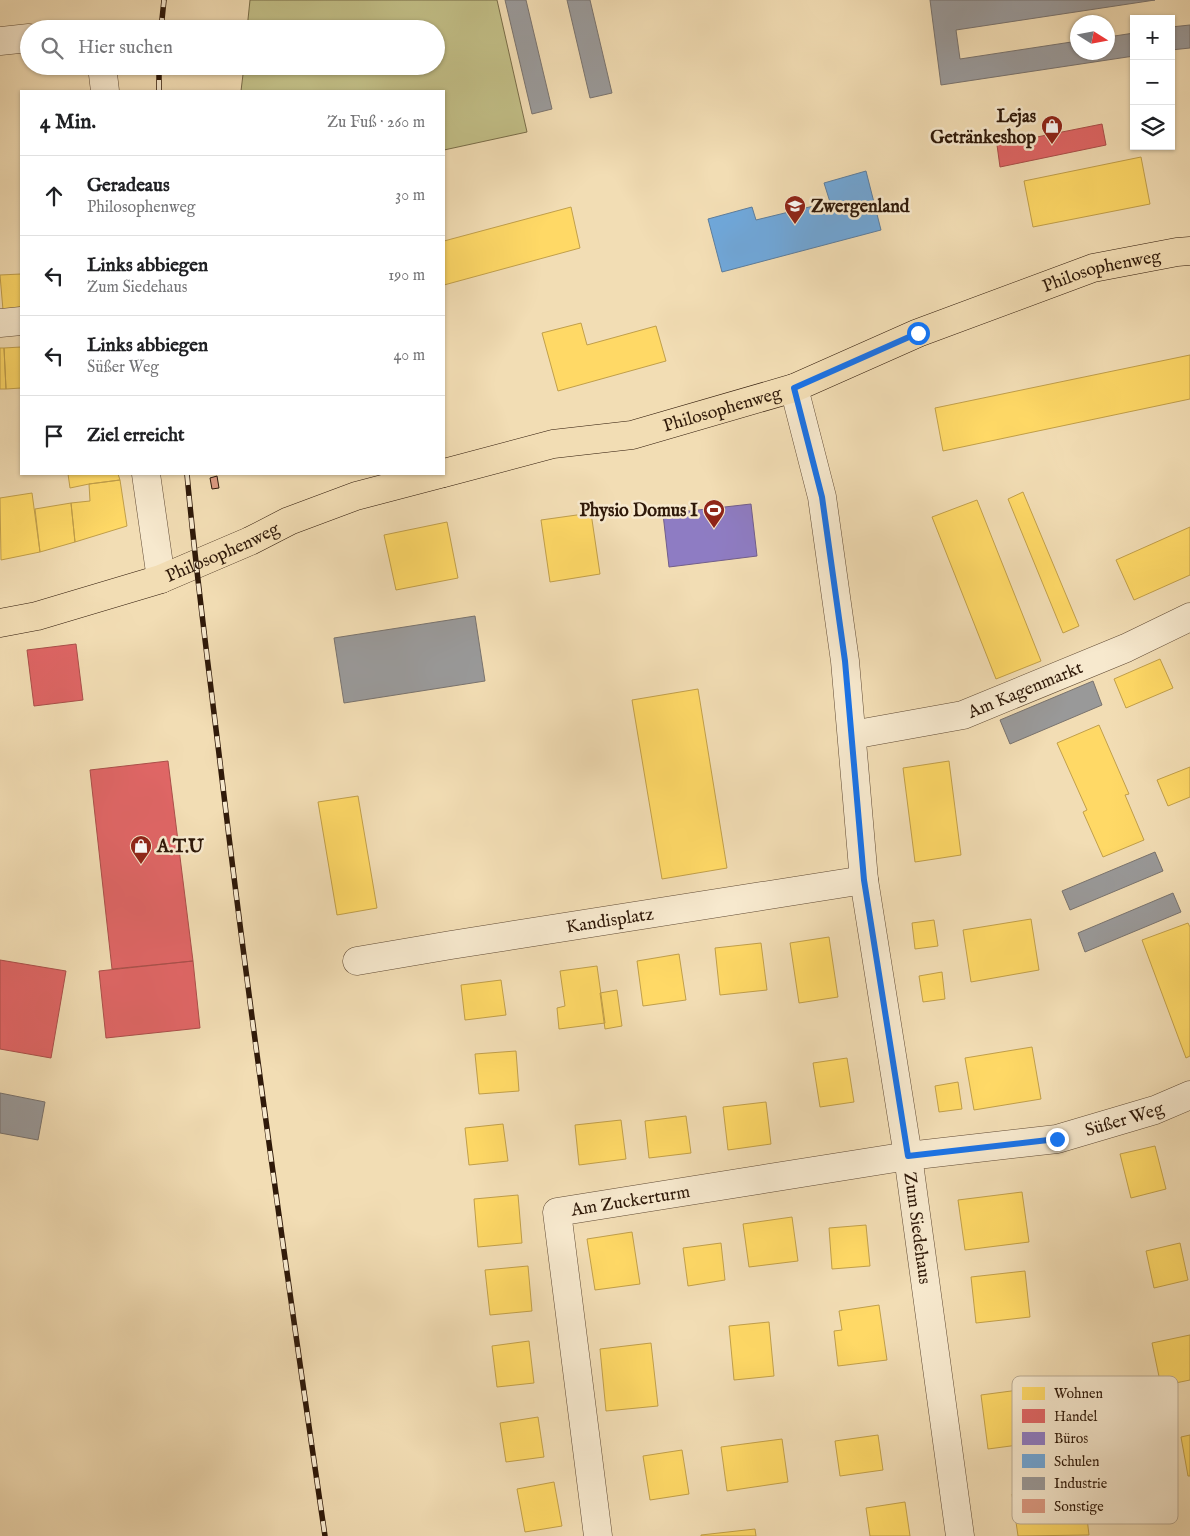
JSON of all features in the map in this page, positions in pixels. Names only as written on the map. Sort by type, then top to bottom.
[{"type":"main road","name":"Philosophenweg","points":[[445,472],[553,444],[632,435],[794,388],[918,333],[1093,268],[1190,251]]},
{"type":"main road","name":"Philosophenweg","points":[[0,623],[37,616],[161,580],[250,541],[289,521],[356,496],[435,475]]},
{"type":"street","points":[[0,41],[20,39]]},
{"type":"street","points":[[103,75],[105,90]]},
{"type":"street","points":[[0,323],[20,321]]},
{"type":"street","name":"Zum Siedehaus","points":[[794,388],[822,497],[845,661],[864,880],[908,1156],[960,1536]]},
{"type":"street","points":[[146,475],[161,580]]},
{"type":"street","name":"Am Kagenmarkt","points":[[852,735],[963,715],[1126,648],[1190,617]]},
{"type":"street","name":"Kandisplatz","points":[[357,961],[451,944],[864,880]]},
{"type":"street","name":"Süßer Weg","points":[[908,1156],[1057,1139],[1155,1110],[1190,1095]]},
{"type":"street","name":"Am Zuckerturm","points":[[598,1536],[557,1212],[908,1156]]},
{"type":"shaded area","points":[[250,0],[497,0],[527,132],[445,150],[445,90],[241,90],[243,75],[445,75],[445,20],[248,20]]},
{"type":"building: Wohnen","points":[[1141,157],[1150,204],[1033,227],[1024,181]]},
{"type":"building: Wohnen","points":[[571,207],[580,248],[445,285],[445,241]]},
{"type":"building: Wohnen","points":[[20,274],[20,309],[3,310],[0,275]]},
{"type":"building: Wohnen","points":[[581,323],[587,345],[656,326],[666,361],[558,391],[542,333]]},
{"type":"building: Wohnen","points":[[20,347],[20,388],[6,389],[4,348]]},
{"type":"building: Wohnen","points":[[0,348],[4,348],[6,389],[0,389]]},
{"type":"building: Wohnen","points":[[1190,355],[1190,399],[943,451],[935,408]]},
{"type":"building: Wohnen","points":[[68,475],[118,475],[120,480],[89,484],[70,488]]},
{"type":"building: Wohnen","points":[[120,480],[127,526],[75,542],[71,503],[90,501],[89,484]]},
{"type":"building: Wohnen","points":[[1023,492],[1079,626],[1063,633],[1008,499]]},
{"type":"building: Wohnen","points":[[32,493],[40,552],[1,560],[0,498]]},
{"type":"building: Wohnen","points":[[977,500],[1041,661],[996,679],[932,517]]},
{"type":"building: Wohnen","points":[[71,503],[75,542],[40,552],[35,509]]},
{"type":"building: Wohnen","points":[[591,513],[600,574],[550,582],[541,520]]},
{"type":"building: Wohnen","points":[[447,522],[458,578],[396,590],[384,535]]},
{"type":"building: Wohnen","points":[[1190,527],[1190,575],[1134,600],[1116,560]]},
{"type":"building: Wohnen","points":[[1160,659],[1173,688],[1126,708],[1114,679]]},
{"type":"building: Wohnen","points":[[698,689],[727,868],[662,879],[632,700]]},
{"type":"building: Wohnen","points":[[1099,725],[1129,794],[1125,795],[1144,840],[1103,857],[1083,812],[1087,810],[1057,743]]},
{"type":"building: Wohnen","points":[[949,761],[961,855],[915,862],[903,768]]},
{"type":"building: Wohnen","points":[[1190,767],[1190,797],[1168,806],[1157,780]]},
{"type":"building: Wohnen","points":[[358,796],[377,908],[337,915],[318,802]]},
{"type":"building: Wohnen","points":[[1031,919],[1039,970],[971,982],[963,930]]},
{"type":"building: Wohnen","points":[[934,920],[938,946],[915,949],[912,923]]},
{"type":"building: Wohnen","points":[[1188,923],[1190,927],[1190,1056],[1186,1058],[1142,940]]},
{"type":"building: Wohnen","points":[[829,937],[838,997],[799,1003],[790,943]]},
{"type":"building: Wohnen","points":[[761,943],[767,990],[720,995],[715,948]]},
{"type":"building: Wohnen","points":[[679,954],[686,1000],[643,1006],[637,961]]},
{"type":"building: Wohnen","points":[[597,966],[605,1023],[559,1029],[557,1008],[565,1006],[560,971]]},
{"type":"building: Wohnen","points":[[942,972],[945,999],[923,1002],[919,976]]},
{"type":"building: Wohnen","points":[[501,980],[506,1015],[465,1020],[461,985]]},
{"type":"building: Wohnen","points":[[617,990],[622,1026],[605,1029],[600,993]]},
{"type":"building: Wohnen","points":[[1032,1047],[1041,1099],[974,1110],[965,1058]]},
{"type":"building: Wohnen","points":[[516,1051],[519,1091],[479,1094],[475,1054]]},
{"type":"building: Wohnen","points":[[847,1058],[854,1102],[820,1107],[813,1063]]},
{"type":"building: Wohnen","points":[[958,1082],[962,1109],[939,1112],[935,1086]]},
{"type":"building: Wohnen","points":[[766,1102],[771,1144],[728,1150],[723,1107]]},
{"type":"building: Wohnen","points":[[686,1116],[691,1153],[649,1158],[645,1121]]},
{"type":"building: Wohnen","points":[[621,1120],[626,1159],[579,1165],[575,1125]]},
{"type":"building: Wohnen","points":[[503,1124],[508,1161],[469,1165],[465,1128]]},
{"type":"building: Wohnen","points":[[1155,1146],[1166,1189],[1131,1198],[1120,1154]]},
{"type":"building: Wohnen","points":[[1022,1192],[1029,1242],[965,1250],[958,1200]]},
{"type":"building: Wohnen","points":[[518,1195],[522,1243],[478,1247],[474,1199]]},
{"type":"building: Wohnen","points":[[792,1217],[798,1261],[749,1267],[743,1224]]},
{"type":"building: Wohnen","points":[[866,1225],[870,1266],[832,1269],[829,1228]]},
{"type":"building: Wohnen","points":[[632,1232],[640,1284],[595,1290],[587,1239]]},
{"type":"building: Wohnen","points":[[721,1243],[725,1280],[688,1286],[683,1248]]},
{"type":"building: Wohnen","points":[[1180,1243],[1188,1280],[1154,1288],[1146,1251]]},
{"type":"building: Wohnen","points":[[528,1266],[532,1311],[490,1315],[485,1270]]},
{"type":"building: Wohnen","points":[[1025,1271],[1030,1317],[976,1323],[971,1277]]},
{"type":"building: Wohnen","points":[[879,1305],[887,1360],[838,1366],[834,1331],[842,1330],[839,1311]]},
{"type":"building: Wohnen","points":[[769,1322],[774,1376],[734,1380],[729,1326]]},
{"type":"building: Wohnen","points":[[1190,1335],[1190,1380],[1178,1382],[1178,1376],[1159,1376],[1152,1343]]},
{"type":"building: Wohnen","points":[[529,1341],[534,1383],[497,1387],[492,1346]]},
{"type":"building: Wohnen","points":[[651,1343],[658,1406],[606,1411],[600,1349]]},
{"type":"building: Wohnen","points":[[1012,1391],[1012,1446],[988,1449],[981,1395]]},
{"type":"building: Wohnen","points":[[538,1417],[544,1457],[506,1462],[500,1423]]},
{"type":"building: Wohnen","points":[[878,1435],[883,1470],[840,1476],[835,1441]]},
{"type":"building: Wohnen","points":[[1190,1435],[1190,1476],[1188,1476],[1181,1437]]},
{"type":"building: Wohnen","points":[[782,1439],[788,1482],[727,1491],[721,1447]]},
{"type":"building: Wohnen","points":[[682,1450],[689,1494],[650,1500],[643,1456]]},
{"type":"building: Wohnen","points":[[554,1482],[562,1526],[525,1532],[517,1489]]},
{"type":"building: Wohnen","points":[[905,1502],[910,1536],[870,1536],[866,1508]]},
{"type":"building: Wohnen","points":[[1016,1524],[1088,1524],[1089,1535],[1018,1536]]},
{"type":"building: Wohnen","points":[[755,1529],[756,1536],[701,1536],[701,1535]]},
{"type":"building: Handel","name":"Lejas Getränkeshop","points":[[1102,124],[1106,145],[1000,167],[997,145]]},
{"type":"building: Handel","points":[[76,644],[83,700],[34,706],[27,650]]},
{"type":"building: Handel","name":"A.T.U","points":[[168,761],[193,961],[112,969],[90,770]]},
{"type":"building: Handel","points":[[0,960],[66,971],[51,1058],[0,1049]]},
{"type":"building: Handel","points":[[193,961],[200,1028],[106,1038],[99,971]]},
{"type":"building: Büros","points":[[751,504],[757,556],[669,567],[663,514]]},
{"type":"building: Schulen","name":"Zwergenland","points":[[866,171],[881,230],[722,272],[708,219],[752,207],[756,220],[830,202],[824,183]]},
{"type":"building: Industrie","points":[[505,0],[526,0],[552,109],[532,114]]},
{"type":"building: Industrie","points":[[567,0],[590,0],[612,93],[590,98]]},
{"type":"building: Industrie","points":[[930,0],[1155,0],[956,30],[960,59],[1070,42],[1070,60],[1107,60],[941,85]]},
{"type":"building: Industrie","points":[[1190,25],[1190,48],[1175,50],[1175,27]]},
{"type":"building: Industrie","points":[[1130,34],[1130,57],[1115,59],[1115,36]]},
{"type":"building: Industrie","points":[[475,616],[485,681],[344,703],[334,638]]},
{"type":"building: Industrie","points":[[1093,681],[1102,705],[1010,744],[1000,720]]},
{"type":"building: Industrie","points":[[1155,852],[1163,871],[1070,910],[1062,891]]},
{"type":"building: Industrie","points":[[1173,893],[1181,912],[1085,952],[1078,933]]},
{"type":"building: Industrie","points":[[0,1093],[45,1102],[38,1140],[0,1133]]},
{"type":"building: Sonstige","points":[[217,476],[219,488],[212,489],[210,478]]},
{"type":"railway","points":[[162,20],[164,0]]},
{"type":"railway","points":[[159,75],[159,90]]},
{"type":"railway","points":[[187,475],[199,588],[246,969],[325,1536]]},
{"type":"place","name":"Lejas Getränkeshop","points":[[1052,145]]},
{"type":"place","name":"Zwergenland","points":[[795,225]]},
{"type":"place","name":"Physio Domus I","points":[[714,529]]},
{"type":"place","name":"A.T.U","points":[[141,865]]},
{"type":"route","points":[[918,333],[794,388],[822,497],[845,661],[864,880],[908,1156],[1057,1139]]}]
